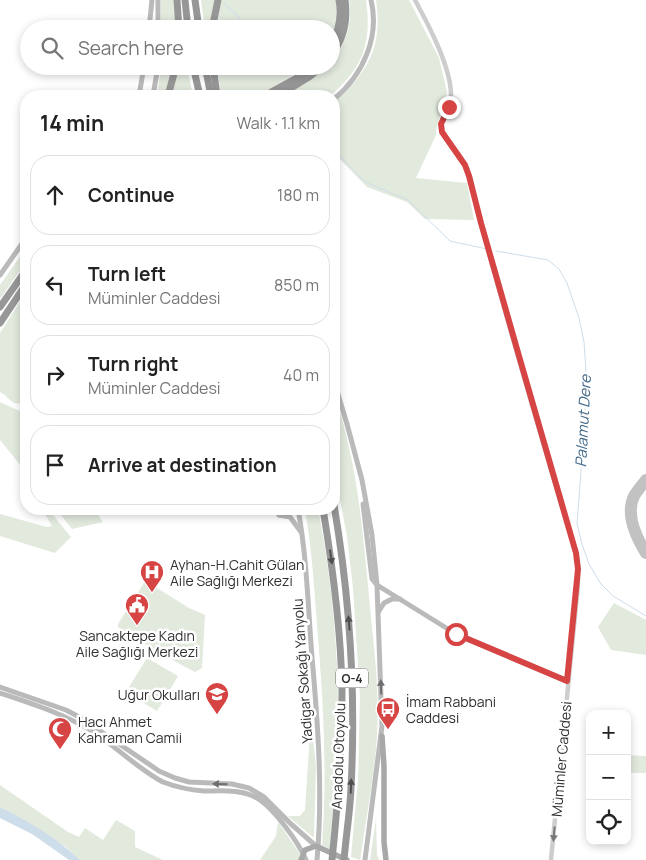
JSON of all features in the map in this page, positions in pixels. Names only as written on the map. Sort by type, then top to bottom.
[{"type":"highway","points":[[177,0],[178,20]]},
{"type":"highway","points":[[185,0],[187,20]]},
{"type":"highway","points":[[195,0],[198,20]]},
{"type":"highway","points":[[214,20],[218,0]]},
{"type":"highway","points":[[338,0],[340,20]]},
{"type":"highway","points":[[340,41],[345,30],[347,10],[345,0]]},
{"type":"highway","points":[[170,90],[174,75]]},
{"type":"highway","points":[[196,75],[199,90]]},
{"type":"highway","points":[[206,75],[209,90]]},
{"type":"highway","points":[[214,75],[216,90]]},
{"type":"highway","points":[[275,90],[302,75]]},
{"type":"highway","points":[[288,90],[312,75]]},
{"type":"highway","points":[[0,307],[20,279]]},
{"type":"highway","points":[[0,323],[20,293]]},
{"type":"highway","name":"Anadolu Otoyolu","points":[[324,515],[334,582],[342,688],[340,780],[332,860]]},
{"type":"highway","name":"Anadolu Otoyolu","points":[[335,515],[345,579],[352,654],[351,789],[345,860]]},
{"type":"main road","points":[[150,20],[152,0]]},
{"type":"main road","points":[[158,0],[158,20]]},
{"type":"main road","points":[[340,93],[354,79],[369,49],[373,25],[371,0]]},
{"type":"main road","points":[[140,90],[142,75]]},
{"type":"main road","points":[[154,90],[156,75]]},
{"type":"main road","points":[[0,274],[20,246]]},
{"type":"main road","points":[[340,401],[362,480],[372,579],[377,585],[456,634],[567,681]]},
{"type":"main road","points":[[279,515],[290,518],[302,532]]},
{"type":"main road","name":"Yadigar Sokağı Yanyolu","points":[[299,515],[307,570],[318,714],[320,833],[317,860]]},
{"type":"main road","points":[[377,585],[386,860]]},
{"type":"main road","points":[[379,614],[384,603],[392,599],[401,599]]},
{"type":"main road","points":[[0,687],[82,725],[159,770],[189,782],[232,784],[264,797],[316,846],[345,860]]},
{"type":"main road","points":[[0,693],[25,698]]},
{"type":"main road","points":[[365,860],[382,736]]},
{"type":"main road","points":[[109,740],[144,769],[163,781],[185,789],[248,791],[267,806],[296,841],[306,860]]},
{"type":"main road","points":[[142,759],[144,769]]},
{"type":"main road","points":[[301,860],[305,850],[316,846]]},
{"type":"street","name":"Müminler Caddesi","points":[[415,0],[437,46],[450,86],[451,96],[449,107],[441,124],[442,132],[465,165],[469,176],[576,553],[578,584],[567,681],[551,860]]},
{"type":"shaded area","points":[[161,0],[174,0],[175,20],[161,20]]},
{"type":"shaded area","points":[[201,0],[215,0],[212,20],[204,20]]},
{"type":"shaded area","points":[[221,0],[336,0],[337,20],[217,20]]},
{"type":"shaded area","points":[[349,0],[366,0],[368,29],[366,42],[363,54],[350,75],[337,90],[294,90],[316,75],[340,75],[340,48],[348,31]]},
{"type":"shaded area","points":[[376,0],[409,0],[439,58],[447,92],[436,135],[416,178],[467,183],[474,220],[425,219],[407,202],[367,187],[340,159],[340,96],[356,80],[370,57],[375,45],[378,16]]},
{"type":"shaded area","points":[[160,75],[171,75],[167,90],[158,90]]},
{"type":"shaded area","points":[[176,75],[189,75],[192,90],[172,90]]},
{"type":"shaded area","points":[[218,75],[293,75],[269,90],[220,90]]},
{"type":"shaded area","points":[[20,257],[20,271],[0,299],[0,285]]},
{"type":"shaded area","points":[[20,301],[20,403],[13,403],[0,392],[0,333]]},
{"type":"shaded area","points":[[0,402],[20,411],[20,465],[0,440]]},
{"type":"shaded area","points":[[340,414],[349,446],[358,499],[365,553],[377,688],[376,752],[360,860],[351,857],[358,780],[360,696],[353,588],[347,536],[340,500]]},
{"type":"shaded area","points":[[0,514],[47,527],[52,526],[46,515],[53,515],[71,537],[55,553],[0,536]]},
{"type":"shaded area","points":[[61,515],[98,515],[103,522],[72,529]]},
{"type":"shaded area","points":[[306,515],[319,515],[327,561],[335,631],[338,699],[330,849],[322,845],[325,772],[322,699],[310,544]]},
{"type":"shaded area","points":[[144,583],[149,583],[189,608],[205,615],[202,668],[195,672],[118,627],[118,624]]},
{"type":"shaded area","points":[[614,603],[646,620],[646,655],[611,650],[598,627]]},
{"type":"shaded area","points":[[147,658],[178,676],[157,711],[126,692]]},
{"type":"shaded area","points":[[311,718],[316,767],[314,838],[288,816],[300,816],[305,810]]},
{"type":"shaded area","points":[[631,755],[646,756],[646,773],[631,773]]},
{"type":"shaded area","points":[[0,785],[68,832],[79,837],[85,828],[103,840],[116,820],[135,831],[135,847],[163,860],[80,860],[66,847],[0,807]]},
{"type":"shaded area","points":[[376,819],[377,855],[379,860],[370,860]]},
{"type":"shaded area","points":[[278,822],[300,854],[298,860],[260,860],[276,836]]},
{"type":"water","points":[[0,807],[42,831],[80,860],[69,860],[32,834],[0,818]]},
{"type":"waterway","name":"Palamut Dere","points":[[224,4],[240,20]]},
{"type":"waterway","name":"Palamut Dere","points":[[340,156],[365,182],[408,200],[450,241],[487,249]]},
{"type":"waterway","name":"Palamut Dere","points":[[496,251],[548,260],[559,269],[567,283],[579,318],[584,342],[586,371],[585,419],[577,524],[589,564],[601,584],[613,596],[646,616]]},
{"type":"taxiway","points":[[646,480],[634,496],[631,511],[635,533],[646,553]]},
{"type":"place","name":"Ayhan-H.Cahit Gülan Aile Sağlığı Merkezi","points":[[152,593]]},
{"type":"place","name":"Sancaktepe Kadın Aile Sağlığı Merkezi","points":[[137,626]]},
{"type":"place","name":"Uğur Okulları","points":[[217,715]]},
{"type":"place","name":"İmam Rabbani Caddesi","points":[[388,730]]},
{"type":"place","name":"Hacı Ahmet Kahraman Camii","points":[[60,750]]},
{"type":"route","points":[[449,107],[441,124],[442,132],[460,156],[469,176],[576,553],[578,569],[567,681],[456,634]]}]
